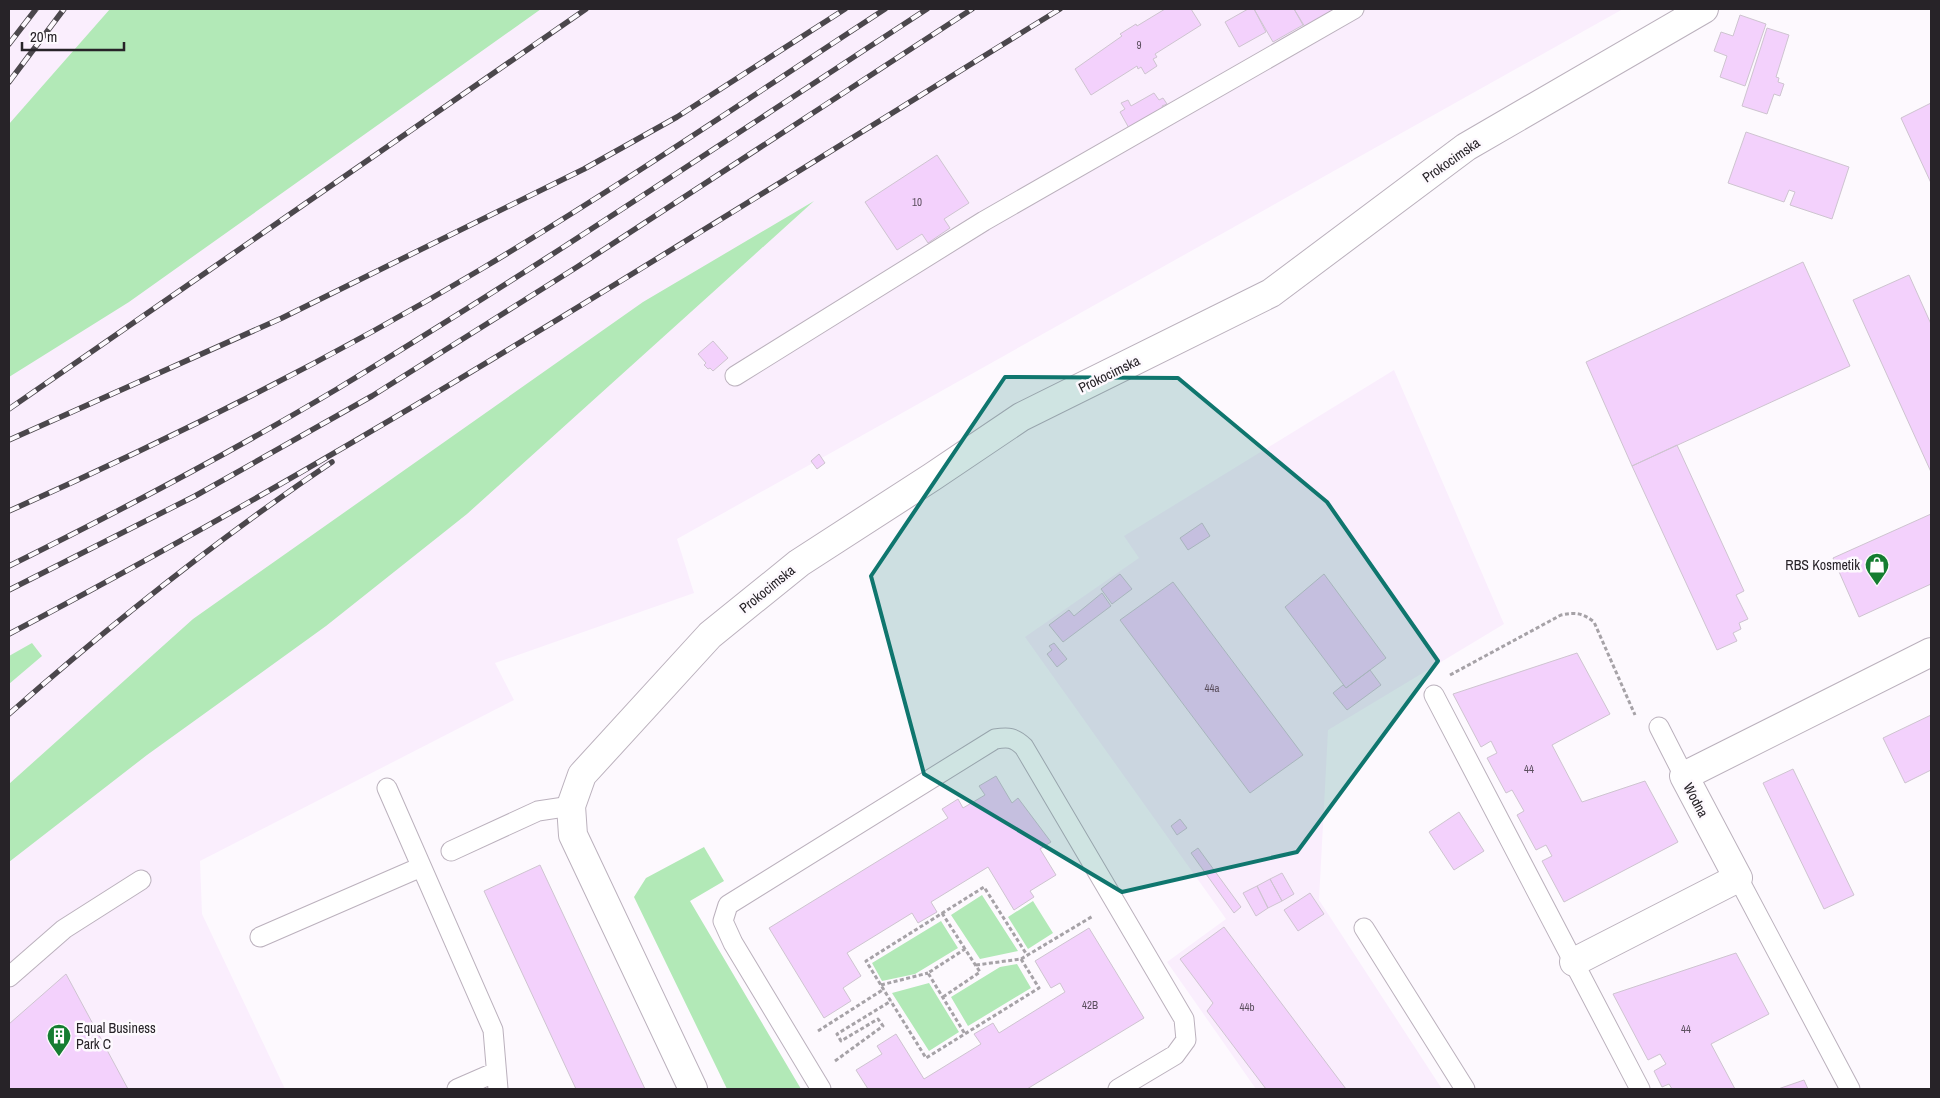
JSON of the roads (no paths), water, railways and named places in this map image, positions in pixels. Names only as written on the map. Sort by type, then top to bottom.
[{"type":"street","name":"Prokocimska","points":[[571,806],[582,776],[710,634],[799,562],[932,477],[1021,417],[1271,293],[1466,147],[1704,9]]},
{"type":"street","name":"Wodna","points":[[1738,878],[1684,776],[1931,652]]},
{"type":"street","points":[[571,806],[574,835],[693,1089]]},
{"type":"street","points":[[1574,962],[1738,878]]},
{"type":"lane","points":[[735,376],[984,221],[1354,9]]},
{"type":"lane","points":[[1434,695],[1640,1089]]},
{"type":"lane","points":[[1659,727],[1684,776]]},
{"type":"lane","points":[[821,1089],[734,944],[723,921],[728,905],[994,739],[1005,738],[1015,738],[1024,747],[1184,1019],[1186,1040],[1175,1055],[1118,1089]]},
{"type":"lane","points":[[387,788],[493,1030],[497,1081],[457,1089]]},
{"type":"lane","points":[[451,850],[538,811],[571,806]]},
{"type":"lane","points":[[260,937],[421,867]]},
{"type":"lane","points":[[1738,878],[1850,1089]]},
{"type":"lane","points":[[9,977],[64,929],[141,880]]},
{"type":"lane","points":[[1364,928],[1465,1089]]},
{"type":"railway","points":[[9,44],[36,9]]},
{"type":"railway","points":[[9,82],[64,9]]},
{"type":"railway","points":[[9,409],[586,9]]},
{"type":"railway","points":[[9,440],[282,318],[584,169],[677,117],[845,9]]},
{"type":"railway","points":[[9,511],[70,484],[250,397],[426,302],[585,205],[885,9]]},
{"type":"railway","points":[[9,566],[175,481],[337,389],[560,249],[927,9]]},
{"type":"railway","points":[[9,590],[195,496],[372,396],[577,267],[972,9]]},
{"type":"railway","points":[[9,634],[144,561],[409,409],[670,251],[1060,9]]},
{"type":"railway","points":[[9,714],[87,647],[207,551],[332,462]]},
{"type":"place","name":"RBS Kosmetik","points":[[1877,586]]},
{"type":"place","name":"Equal Business Park C","points":[[59,1057]]}]
